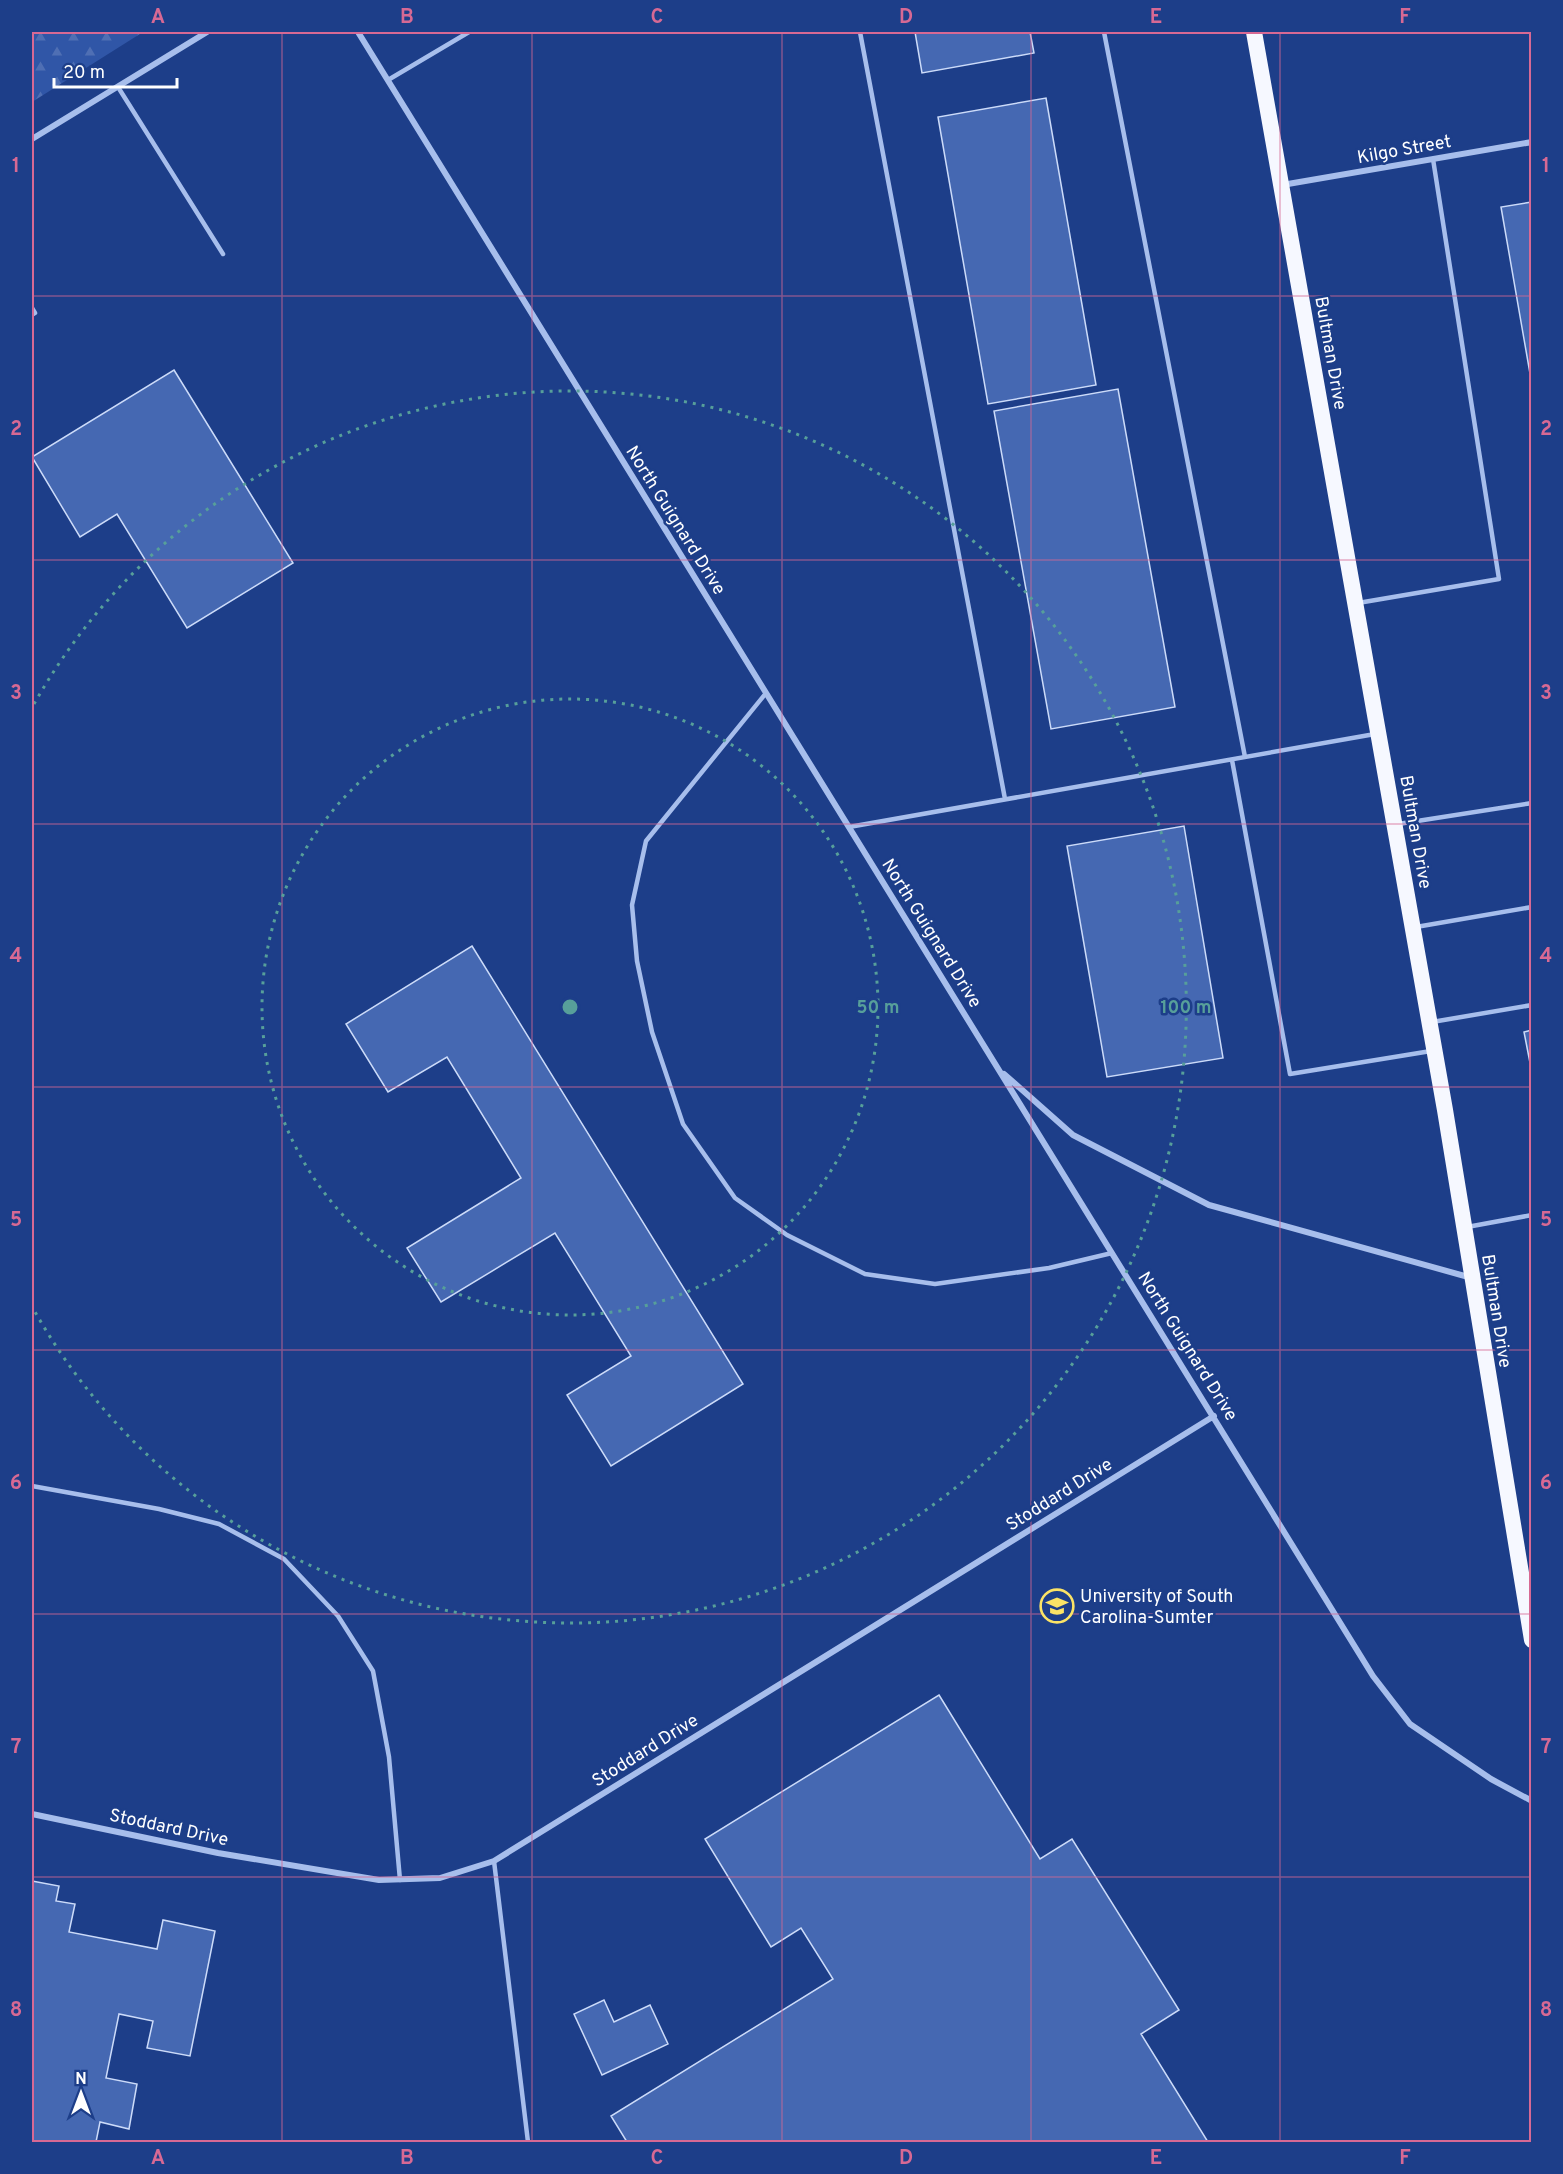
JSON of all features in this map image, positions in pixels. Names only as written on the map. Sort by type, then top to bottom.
[{"type":"highway","name":"Bultman Drive","points":[[1254,32],[1435,1051],[1532,1640]]},
{"type":"street","points":[[32,140],[207,32]]},
{"type":"street","name":"North Guignard Drive","points":[[358,32],[1373,1676],[1410,1724],[1491,1779],[1532,1802]]},
{"type":"street","name":"Kilgo Street","points":[[1282,185],[1532,142]]},
{"type":"street","points":[[998,1069],[1072,1135],[1209,1204],[1472,1278]]},
{"type":"street","name":"Stoddard Drive","points":[[32,1814],[218,1853],[379,1880],[440,1878],[494,1861],[1214,1416]]},
{"type":"lane","points":[[388,80],[469,32]]},
{"type":"lane","points":[[860,32],[1005,799]]},
{"type":"lane","points":[[1104,32],[1245,757]]},
{"type":"lane","points":[[118,87],[223,254]]},
{"type":"lane","points":[[1356,603],[1499,579],[1433,159]]},
{"type":"lane","points":[[32,308],[35,313],[32,315]]},
{"type":"lane","points":[[766,693],[646,841],[632,904],[637,961],[652,1032],[683,1124],[735,1198],[787,1235],[865,1274],[935,1284],[1049,1268],[1112,1253]]},
{"type":"lane","points":[[849,827],[1378,734]]},
{"type":"lane","points":[[1232,760],[1290,1074],[1435,1051]]},
{"type":"lane","points":[[1395,825],[1532,803]]},
{"type":"lane","points":[[1413,928],[1532,907]]},
{"type":"lane","points":[[1430,1023],[1532,1005]]},
{"type":"lane","points":[[1464,1227],[1532,1215]]},
{"type":"lane","points":[[32,1486],[159,1509],[219,1524],[284,1559],[338,1616],[373,1671],[389,1757],[400,1880]]},
{"type":"lane","points":[[494,1861],[528,2142]]},
{"type":"green space","points":[[32,32],[143,32],[32,102]]},
{"type":"building","points":[[915,32],[1030,32],[1034,53],[922,73]]},
{"type":"building","points":[[1046,98],[1096,385],[988,404],[938,117]]},
{"type":"building","points":[[1532,202],[1532,385],[1501,207]]},
{"type":"building","points":[[174,370],[293,563],[187,628],[117,514],[80,537],[32,457]]},
{"type":"building","points":[[1118,389],[1175,707],[1051,729],[994,411]]},
{"type":"building","points":[[1184,826],[1223,1058],[1107,1077],[1067,846]]},
{"type":"building","points":[[472,946],[743,1384],[611,1466],[567,1395],[631,1356],[555,1233],[441,1302],[407,1248],[521,1178],[447,1057],[388,1092],[346,1024]]},
{"type":"building","points":[[1532,1030],[1532,1073],[1524,1032]]},
{"type":"building","points":[[939,1695],[1040,1859],[1072,1839],[1179,2010],[1141,2034],[1208,2142],[627,2142],[611,2116],[833,1979],[801,1928],[771,1947],[705,1839]]},
{"type":"building","points":[[32,1881],[59,1886],[56,1901],[75,1904],[69,1932],[157,1949],[163,1920],[215,1931],[190,2056],[147,2048],[153,2021],[119,2014],[106,2078],[137,2084],[129,2129],[100,2122],[96,2142],[32,2142]]},
{"type":"building","points":[[604,2000],[614,2022],[650,2005],[668,2044],[602,2075],[574,2014]]},
{"type":"place","name":"University of South Carolina-Sumter","points":[[1057,1606]]}]
